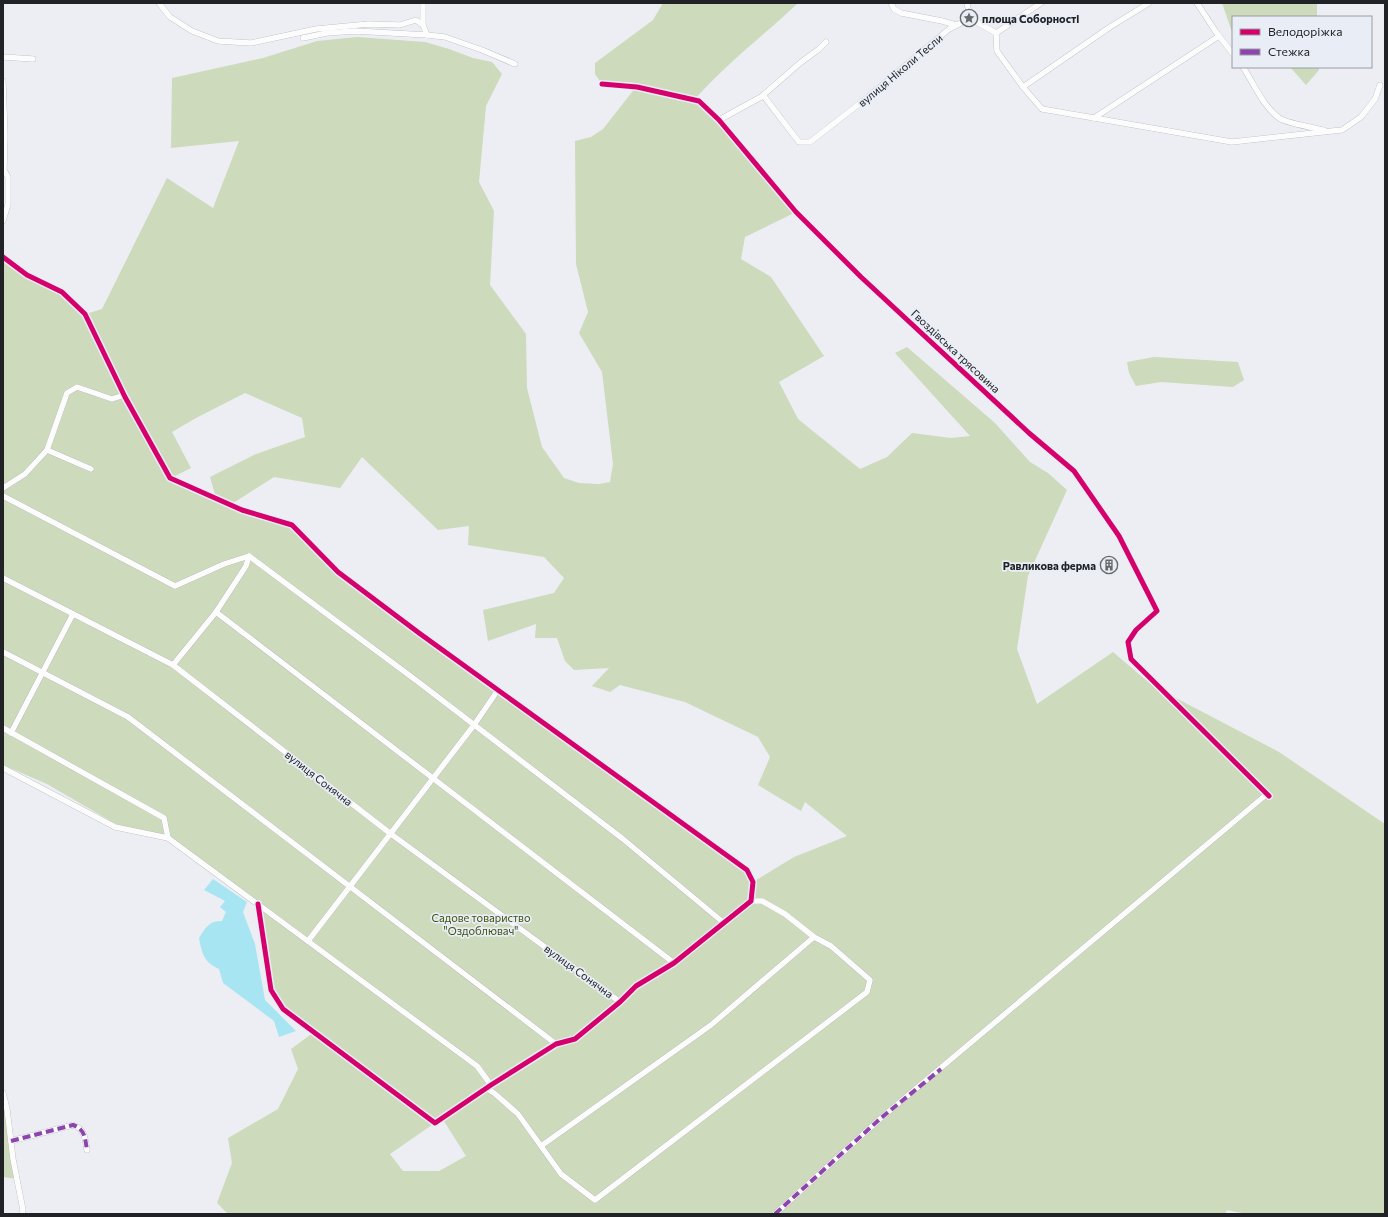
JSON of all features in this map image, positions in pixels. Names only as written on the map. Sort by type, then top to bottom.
[{"type":"street","points":[[159,3],[170,17],[192,31],[218,41],[251,44],[316,29],[369,24],[400,25],[416,20],[423,25]]},
{"type":"street","points":[[423,3],[423,25],[427,35]]},
{"type":"street","points":[[891,3],[894,9],[901,13],[942,21],[956,26]]},
{"type":"street","points":[[967,3],[970,17],[996,34]]},
{"type":"street","points":[[996,34],[1041,3]]},
{"type":"street","points":[[1023,87],[1110,27],[1149,3]]},
{"type":"street","points":[[1197,3],[1232,53]]},
{"type":"street","name":"вулиця Ніколи Тесли","points":[[763,95],[799,142],[810,142],[868,98],[949,29],[962,22],[973,20]]},
{"type":"street","points":[[303,38],[327,33],[355,31],[445,37],[515,64]]},
{"type":"street","points":[[996,34],[997,51],[1023,87],[1042,109],[1232,142],[1342,130],[1361,117],[1375,100],[1380,85]]},
{"type":"street","points":[[1094,118],[1219,36]]},
{"type":"street","points":[[719,120],[763,95],[826,42]]},
{"type":"street","points":[[3,58],[33,59]]},
{"type":"street","points":[[1244,68],[1268,107],[1280,119],[1312,128],[1332,131]]},
{"type":"street","points":[[3,81],[5,136],[3,173]]},
{"type":"street","name":"Гвоздівська трясовина","points":[[602,84],[637,87],[699,101],[719,120],[796,212],[855,271],[1029,433],[1074,471],[1119,536],[1157,611],[1136,630],[1128,642],[1131,659],[1268,795],[881,1118],[775,1214]]},
{"type":"street","points":[[3,221],[8,204],[8,178],[4,170]]},
{"type":"street","points":[[3,257],[27,275],[62,292],[85,314],[124,395],[170,478],[242,510],[292,525],[338,572],[419,633],[747,870],[754,882],[751,901]]},
{"type":"street","points":[[3,488],[25,474],[47,450],[67,393],[77,387],[112,399],[124,395]]},
{"type":"street","points":[[47,450],[91,469]]},
{"type":"street","points":[[3,496],[174,586],[224,564],[249,556]]},
{"type":"street","points":[[172,665],[216,612],[246,566],[249,556]]},
{"type":"street","points":[[249,556],[623,839],[724,923]]},
{"type":"street","name":"вулиця Сонячна","points":[[3,578],[172,665],[391,834],[620,1002]]},
{"type":"street","points":[[216,612],[674,963]]},
{"type":"street","points":[[12,733],[73,614]]},
{"type":"street","points":[[3,652],[128,717],[556,1044]]},
{"type":"street","points":[[308,941],[474,725],[498,690]]},
{"type":"street","points":[[3,728],[164,818],[168,838]]},
{"type":"street","points":[[3,768],[115,827],[168,838],[258,904],[477,1066],[489,1086],[494,1093],[518,1114],[561,1174],[595,1200],[867,992],[870,980],[831,946],[814,938],[785,914],[762,901],[751,901],[674,963],[636,986],[620,1002],[575,1039],[556,1044],[489,1086],[435,1123],[283,1009],[271,990],[258,904]]},
{"type":"street","points":[[541,1146],[712,1024],[814,938]]},
{"type":"street","points":[[3,1093],[7,1109],[13,1159],[23,1210],[22,1214]]},
{"type":"street","points":[[11,1141],[73,1125],[78,1126],[82,1130],[85,1136],[87,1150]]},
{"type":"green space","name":"Садове товариство \"Оздоблювач\"","points":[[663,3],[798,3],[732,62],[694,100],[719,120],[796,212],[745,237],[741,259],[771,277],[824,356],[779,382],[798,419],[860,469],[887,457],[912,433],[951,438],[970,436],[895,353],[907,347],[995,423],[1030,462],[1048,473],[1067,490],[1028,576],[1017,649],[1037,704],[1113,652],[1153,686],[1279,752],[1385,824],[1385,1214],[1247,1214],[1227,1210],[1225,1214],[228,1214],[217,1203],[232,1163],[228,1138],[278,1109],[298,1069],[291,1049],[314,1032],[283,1009],[271,990],[258,904],[168,838],[153,838],[114,823],[47,784],[3,765],[3,257],[27,275],[62,292],[86,314],[102,309],[167,178],[213,208],[239,141],[171,148],[172,78],[263,58],[317,41],[357,37],[425,42],[473,58],[492,62],[502,74],[486,106],[479,182],[494,211],[490,285],[526,334],[527,388],[542,447],[564,478],[579,483],[599,484],[610,482],[613,464],[602,372],[579,333],[588,312],[576,264],[575,141],[591,137],[603,129],[636,87],[602,84],[595,74],[595,63],[653,20]],"holes":[[[245,393],[302,418],[305,437],[256,454],[210,477],[216,498],[171,478],[191,468],[172,432]],[[362,457],[438,530],[469,526],[468,545],[544,557],[564,578],[554,593],[483,610],[488,641],[536,624],[535,638],[557,638],[565,661],[574,670],[609,668],[592,686],[610,692],[620,685],[685,702],[758,737],[770,757],[758,785],[801,811],[805,802],[847,836],[794,857],[753,882],[747,870],[338,572],[292,525],[230,505],[274,477],[340,488]],[[442,1118],[466,1156],[439,1171],[403,1171],[390,1154]]]},
{"type":"green space","points":[[1222,3],[1317,3],[1317,16],[1232,16],[1232,32]]},
{"type":"green space","points":[[1291,68],[1319,68],[1319,70],[1306,85]]},
{"type":"green space","points":[[1154,357],[1238,362],[1244,380],[1233,387],[1161,382],[1136,386],[1129,373],[1127,362]]},
{"type":"green space","points":[[3,1093],[17,1179],[3,1177]]},
{"type":"water","points":[[213,879],[247,902],[243,912],[255,944],[265,1000],[296,1031],[279,1037],[274,1021],[223,983],[219,969],[204,957],[199,938],[208,925],[214,922],[222,921],[226,912],[220,907],[225,901],[204,890]]},
{"type":"marked path","points":[[775,1214],[881,1118],[941,1069]]},
{"type":"marked path","points":[[11,1141],[73,1125],[82,1132],[85,1138],[87,1150]]},
{"type":"cycle path","points":[[602,84],[637,87],[699,101],[719,120],[796,212],[861,277],[1029,433],[1074,471],[1119,536],[1157,611],[1136,630],[1128,642],[1131,659],[1269,796]]},
{"type":"cycle path","points":[[3,257],[27,275],[62,292],[85,314],[125,397],[170,478],[242,510],[292,525],[338,572],[419,633],[747,870],[753,882],[751,901],[674,963],[636,986],[620,1002],[575,1039],[556,1044],[491,1085],[435,1123],[283,1009],[271,990],[258,904]]},
{"type":"place","name":"площа Соборності","points":[[969,18]]},
{"type":"place","name":"Равликова ферма","points":[[1109,565]]}]
